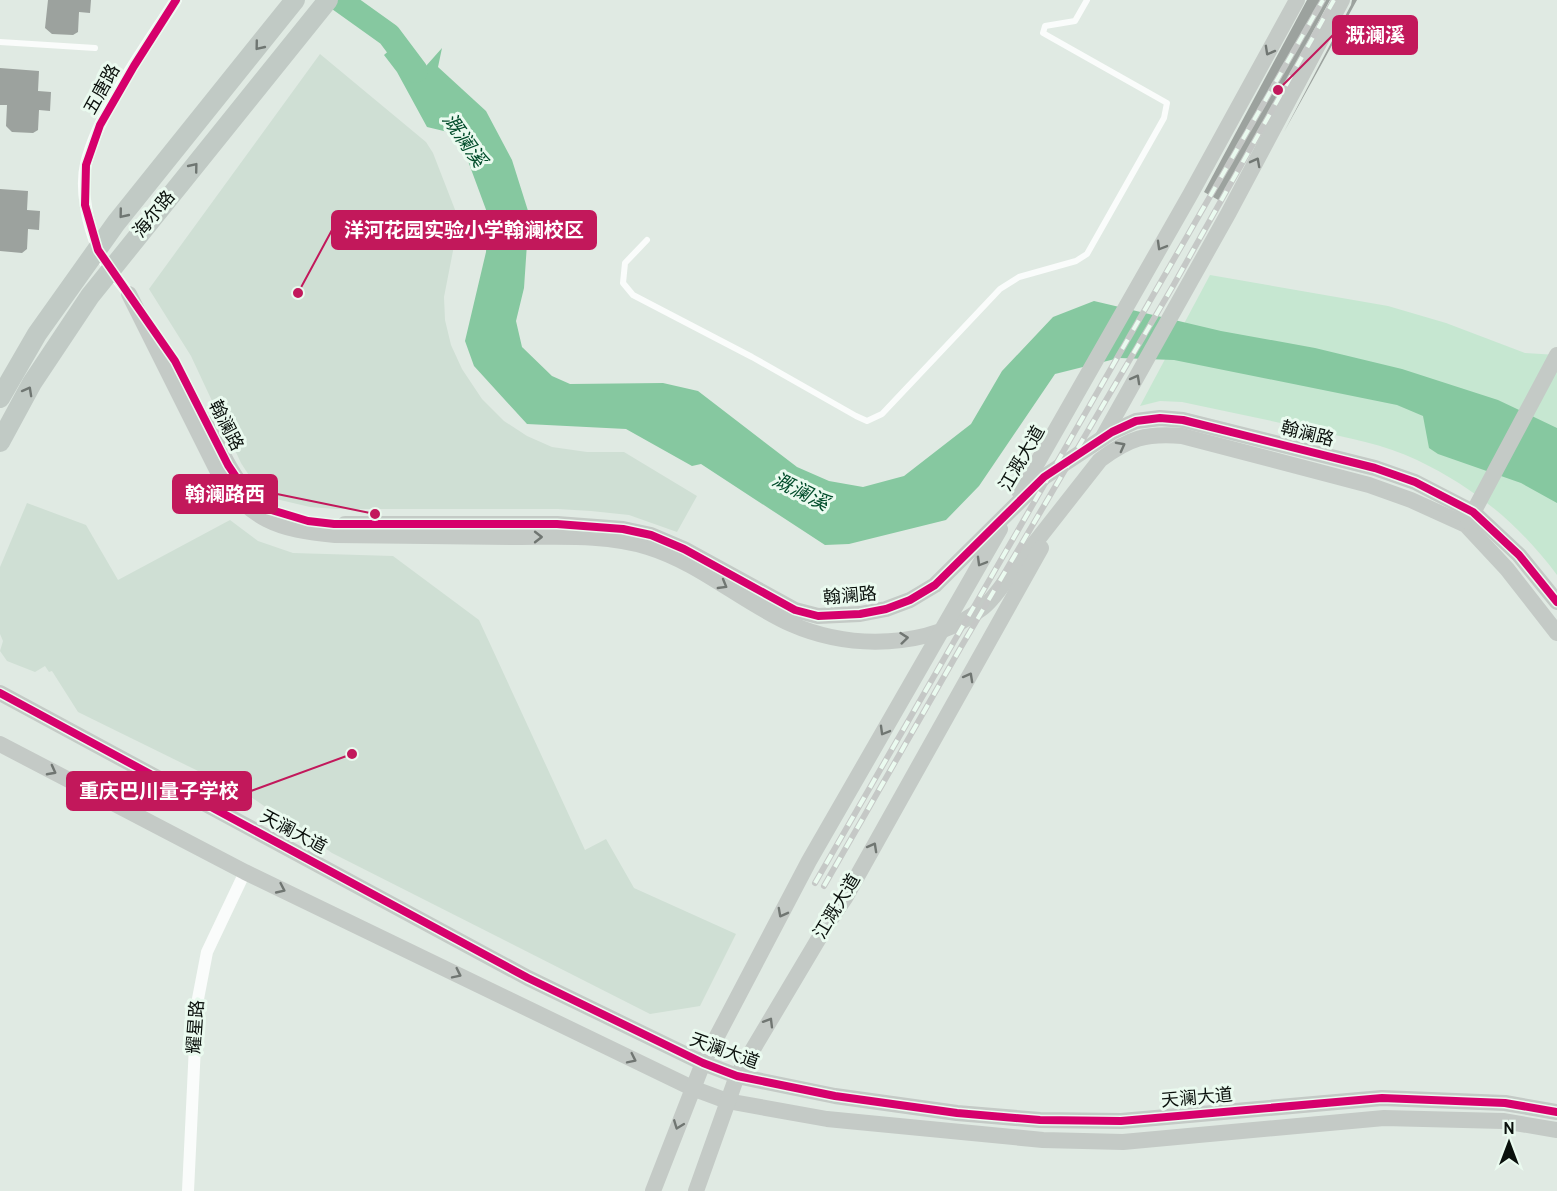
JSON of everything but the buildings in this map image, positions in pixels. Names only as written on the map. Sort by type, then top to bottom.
[{"type":"main road","name":"海尔路","points":[[0,398],[37,334],[116,223],[295,0]]},
{"type":"main road","name":"海尔路","points":[[0,442],[32,383],[90,296],[328,0]]},
{"type":"street","name":"五唐路","points":[[129,294],[98,250],[85,205],[86,165],[100,125],[134,66],[177,0]]},
{"type":"street","name":"江溉大道","points":[[653,1191],[703,1063],[809,861],[1190,195],[1297,0]]},
{"type":"street","name":"江溉大道","points":[[696,1191],[737,1076],[845,898],[1228,214],[1342,0]]},
{"type":"street","name":"翰澜路","points":[[129,294],[217,470],[243,504],[262,518],[306,533],[558,537],[622,541],[649,547],[679,560],[790,623],[838,639],[863,641],[924,636],[958,625],[984,607],[1100,460],[1118,446],[1142,436],[1161,434],[1182,436],[1369,485],[1469,518],[1557,633]]},
{"type":"street","name":"翰澜路","points":[[129,294],[175,361],[228,465],[252,497],[268,509],[308,521],[334,524],[557,524],[623,529],[651,535],[684,549],[795,610],[818,616],[860,615],[910,600],[934,585],[1044,477],[1112,432],[1136,421],[1160,418],[1183,420],[1375,468],[1415,482],[1519,555],[1557,602]]},
{"type":"street","points":[[1469,518],[1491,482],[1557,355]]},
{"type":"street","name":"天澜大道","points":[[0,693],[528,978],[703,1063],[737,1076],[835,1096],[957,1113],[1040,1120],[1121,1121],[1382,1098],[1505,1102],[1557,1112]]},
{"type":"street","name":"天澜大道","points":[[0,744],[245,872],[692,1088],[727,1101],[827,1119],[1043,1140],[1123,1142],[1383,1118],[1503,1121],[1557,1130]]},
{"type":"street","name":"耀星路","points":[[188,1191],[197,1004],[201,976],[207,951],[245,872]]},
{"type":"lane","points":[[646,240],[625,263],[623,283],[633,295],[752,357],[856,416],[867,421],[882,414],[1000,289],[1019,277],[1076,261],[1087,254],[1164,118],[1167,103],[1043,33],[1045,26],[1075,21],[1087,0]]},
{"type":"lane","points":[[0,42],[95,48]]},
{"type":"shaded area","points":[[320,54],[426,142],[433,153],[459,220],[444,297],[445,320],[451,345],[462,369],[482,399],[504,421],[527,436],[552,447],[587,452],[624,452],[697,496],[677,532],[629,515],[591,511],[310,507],[276,499],[252,480],[241,463],[191,356],[149,289]]},
{"type":"shaded area","points":[[1210,275],[1388,306],[1446,323],[1525,353],[1557,355],[1557,575],[1527,539],[1477,495],[1438,471],[1404,454],[1352,439],[1182,402],[1160,401],[1140,406]]},
{"type":"shaded area","points":[[27,503],[86,525],[118,580],[230,520],[258,541],[293,553],[393,556],[479,620],[585,850],[606,839],[634,888],[736,934],[700,1006],[650,1014],[332,853],[251,797],[78,712],[52,671],[49,672],[45,666],[35,672],[7,661],[0,651],[3,641],[0,634],[0,567]]},
{"type":"water","points":[[402,39],[426,66],[442,48],[438,67],[486,111],[512,160],[529,214],[524,288],[516,321],[522,347],[552,376],[570,384],[663,383],[698,391],[797,467],[829,481],[863,487],[904,476],[971,424],[1002,371],[1053,317],[1094,301],[1221,331],[1315,348],[1402,369],[1498,400],[1557,428],[1557,503],[1521,483],[1438,454],[1429,448],[1423,416],[1397,405],[1174,360],[1119,358],[1055,374],[979,486],[946,520],[849,544],[825,545],[701,464],[692,466],[626,429],[527,424],[474,366],[465,341],[486,252],[488,215],[468,161],[448,132],[427,127],[397,72],[384,55]]},
{"type":"waterway","name":"溉澜溪","points":[[340,0],[389,35],[416,71]]},
{"type":"railway","points":[[815,883],[1323,0]]},
{"type":"railway","points":[[824,886],[1173,286],[1334,0]]},
{"type":"cycle path","points":[[176,0],[100,125],[86,165],[85,205],[98,250],[175,361],[228,465],[252,497],[268,509],[308,521],[334,524],[557,524],[623,529],[651,535],[684,549],[795,610],[818,616],[860,614],[886,609],[910,600],[935,585],[1044,477],[1112,432],[1136,421],[1160,418],[1183,420],[1375,468],[1415,482],[1473,512],[1519,555],[1557,602]]},
{"type":"cycle path","points":[[0,693],[528,978],[703,1063],[737,1076],[835,1096],[957,1113],[1040,1120],[1121,1121],[1382,1098],[1505,1103],[1557,1112]]},
{"type":"place","name":"溉澜溪","points":[[1278,90]]},
{"type":"place","name":"洋河花园实验小学翰澜校区","points":[[298,293]]},
{"type":"place","name":"翰澜路西","points":[[375,514]]},
{"type":"place","name":"重庆巴川量子学校","points":[[352,754]]}]
